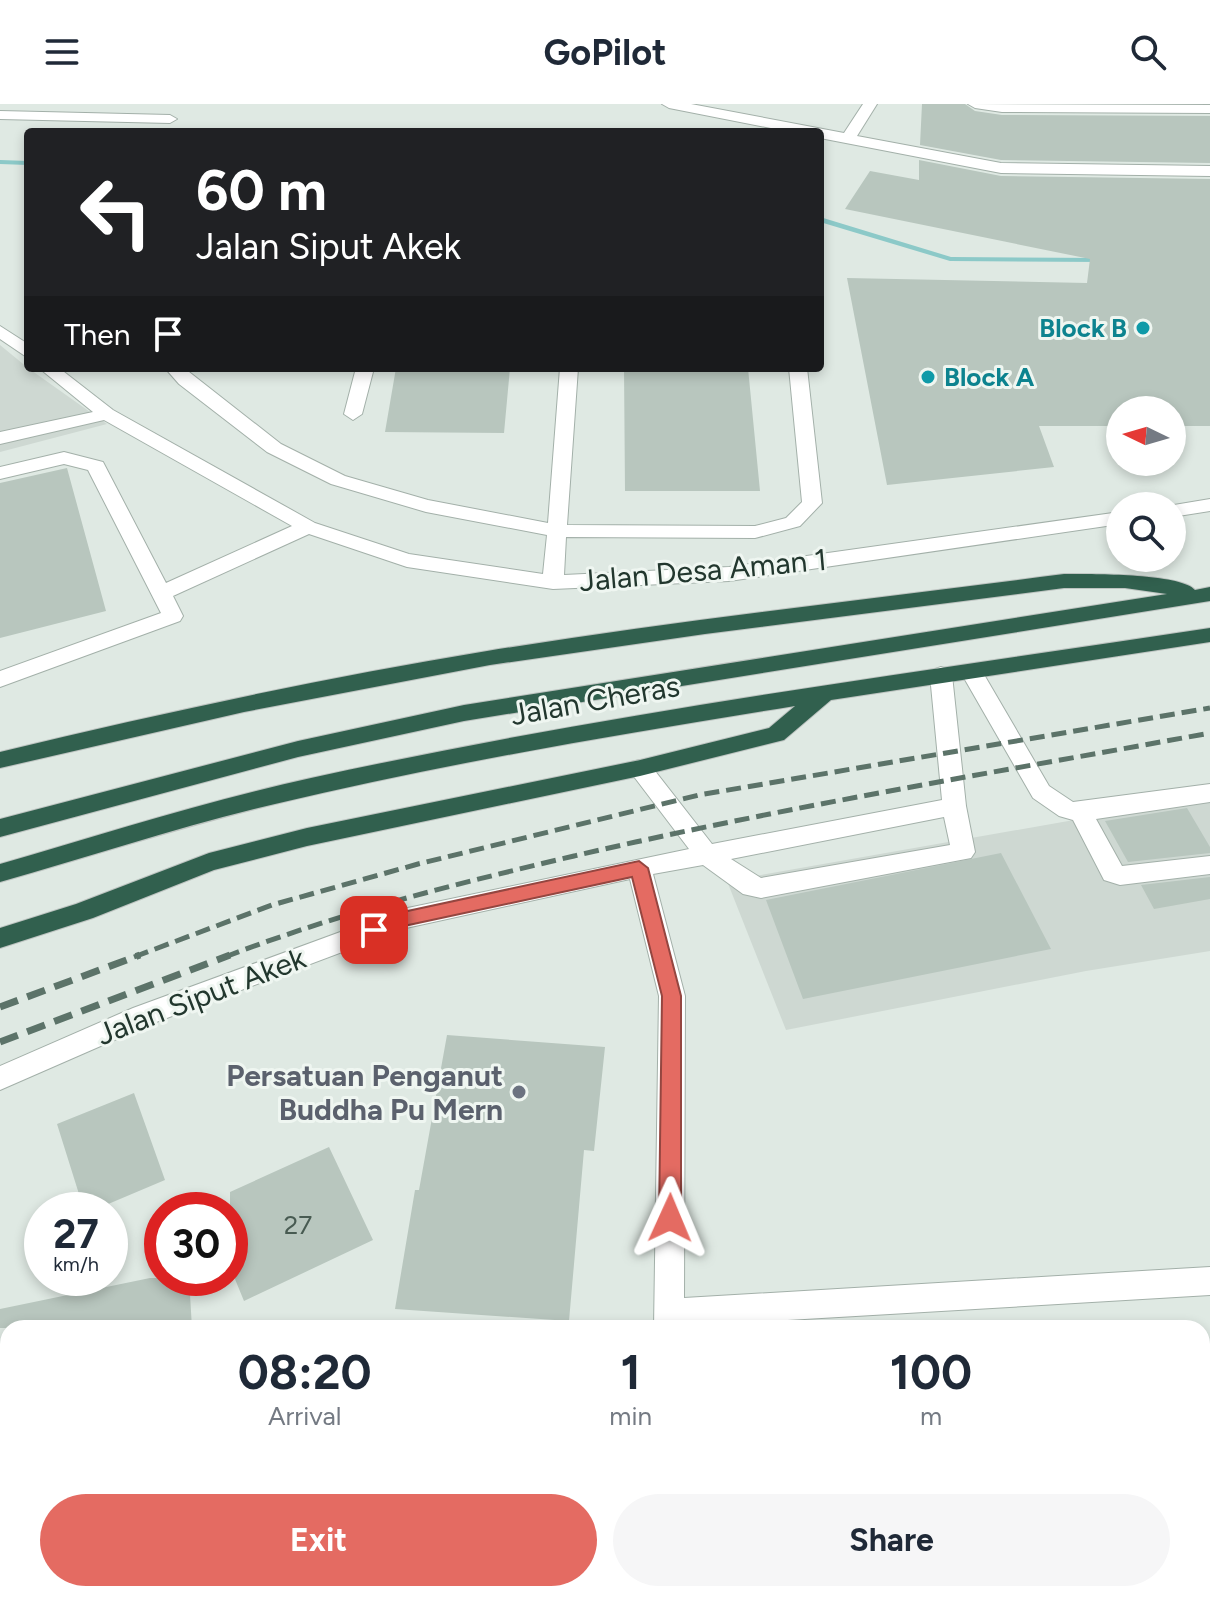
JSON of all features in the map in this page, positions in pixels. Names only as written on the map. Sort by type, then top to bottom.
[{"type":"highway","points":[[0,760],[134,727],[313,689],[492,658],[1064,581],[1125,581],[1210,594]]},
{"type":"highway","name":"Jalan Cheras","points":[[0,828],[298,749],[464,713],[1210,594]]},
{"type":"highway","name":"Jalan Cheras","points":[[0,873],[308,788],[500,749],[825,693],[1210,635]]},
{"type":"highway","points":[[0,938],[84,911],[209,862],[307,837],[640,768],[776,734],[825,693]]},
{"type":"street","points":[[669,104],[734,110],[811,128]]},
{"type":"street","points":[[849,137],[870,104]]},
{"type":"street","points":[[975,104],[1002,108],[1210,109]]},
{"type":"street","points":[[0,115],[170,119]]},
{"type":"street","points":[[824,131],[1001,168],[1210,171]]},
{"type":"street","points":[[0,331],[24,350]]},
{"type":"street","name":"Jalan Desa Aman 1","points":[[53,372],[107,414],[308,527],[407,560],[553,582],[729,574],[1106,520]]},
{"type":"street","points":[[178,372],[274,448],[338,480],[426,506],[556,531],[755,532],[793,522],[812,503],[798,372]]},
{"type":"street","points":[[353,414],[364,372]]},
{"type":"street","points":[[553,582],[569,372]]},
{"type":"street","points":[[0,438],[107,414]]},
{"type":"street","points":[[0,473],[64,458],[96,466],[173,616],[0,679]]},
{"type":"street","points":[[1186,509],[1210,505]]},
{"type":"street","points":[[162,593],[308,527]]},
{"type":"street","points":[[971,671],[1041,792],[1067,810],[1081,812],[1210,793]]},
{"type":"street","points":[[640,768],[707,855],[752,887],[761,888],[963,852],[954,806],[941,675]]},
{"type":"street","name":"Jalan Siput Akek","points":[[0,1078],[142,1016],[403,919],[639,868],[954,806]]},
{"type":"street","points":[[1081,812],[1113,873],[1120,876],[1210,865]]},
{"type":"street","points":[[639,868],[672,996],[669,1320]]},
{"type":"street","points":[[683,1320],[1210,1281]]},
{"type":"shaded area","points":[[0,345],[24,365],[24,372],[34,372],[107,424],[0,452]]},
{"type":"shaded area","points":[[1210,796],[1210,951],[1086,971],[786,1030],[727,881]]},
{"type":"building","points":[[922,104],[965,104],[975,111],[1002,115],[1210,116],[1210,163],[1001,160],[920,145]]},
{"type":"building","points":[[919,160],[1001,176],[1210,179],[1210,426],[1186,426],[1186,396],[1106,396],[1106,426],[1039,426],[1054,467],[887,485],[847,278],[1087,283],[1090,259],[845,209],[870,171],[919,180]]},
{"type":"building","points":[[395,372],[510,372],[504,433],[385,432]]},
{"type":"building","points":[[624,372],[748,372],[760,491],[625,491]]},
{"type":"building","points":[[67,468],[106,611],[0,638],[0,483]]},
{"type":"building","points":[[1187,808],[1210,847],[1210,853],[1128,862],[1105,821]]},
{"type":"building","points":[[1001,853],[1051,949],[803,999],[766,900]]},
{"type":"building","points":[[1210,877],[1210,899],[1154,909],[1141,885]]},
{"type":"building","points":[[447,1035],[605,1047],[594,1151],[584,1150],[569,1320],[395,1309],[415,1190],[419,1190]]},
{"type":"building","points":[[134,1093],[165,1180],[128,1196],[128,1192],[78,1192],[57,1124]]},
{"type":"building","points":[[329,1147],[373,1240],[244,1301],[242,1296],[248,1296],[248,1192],[230,1192]]},
{"type":"building","points":[[144,1279],[144,1296],[190,1296],[192,1320],[0,1320],[0,1309],[63,1296],[128,1296],[128,1283]]},
{"type":"waterway","points":[[0,162],[24,163]]},
{"type":"waterway","points":[[824,220],[950,259],[1103,260]]},
{"type":"railway","points":[[134,957],[272,905],[418,864],[699,795],[1210,708]]},
{"type":"railway","points":[[225,957],[398,900],[653,838],[1210,733]]},
{"type":"railway","points":[[0,1007],[140,955]]},
{"type":"railway","points":[[0,1042],[230,955]]},
{"type":"place","name":"Block B","points":[[1143,328]]},
{"type":"place","name":"Block A","points":[[928,377]]},
{"type":"place","name":"Persatuan Penganut Buddha Pu Mern","points":[[519,1092]]},
{"type":"route","points":[[374,930],[403,919],[639,868],[672,996],[670,1218]]}]
